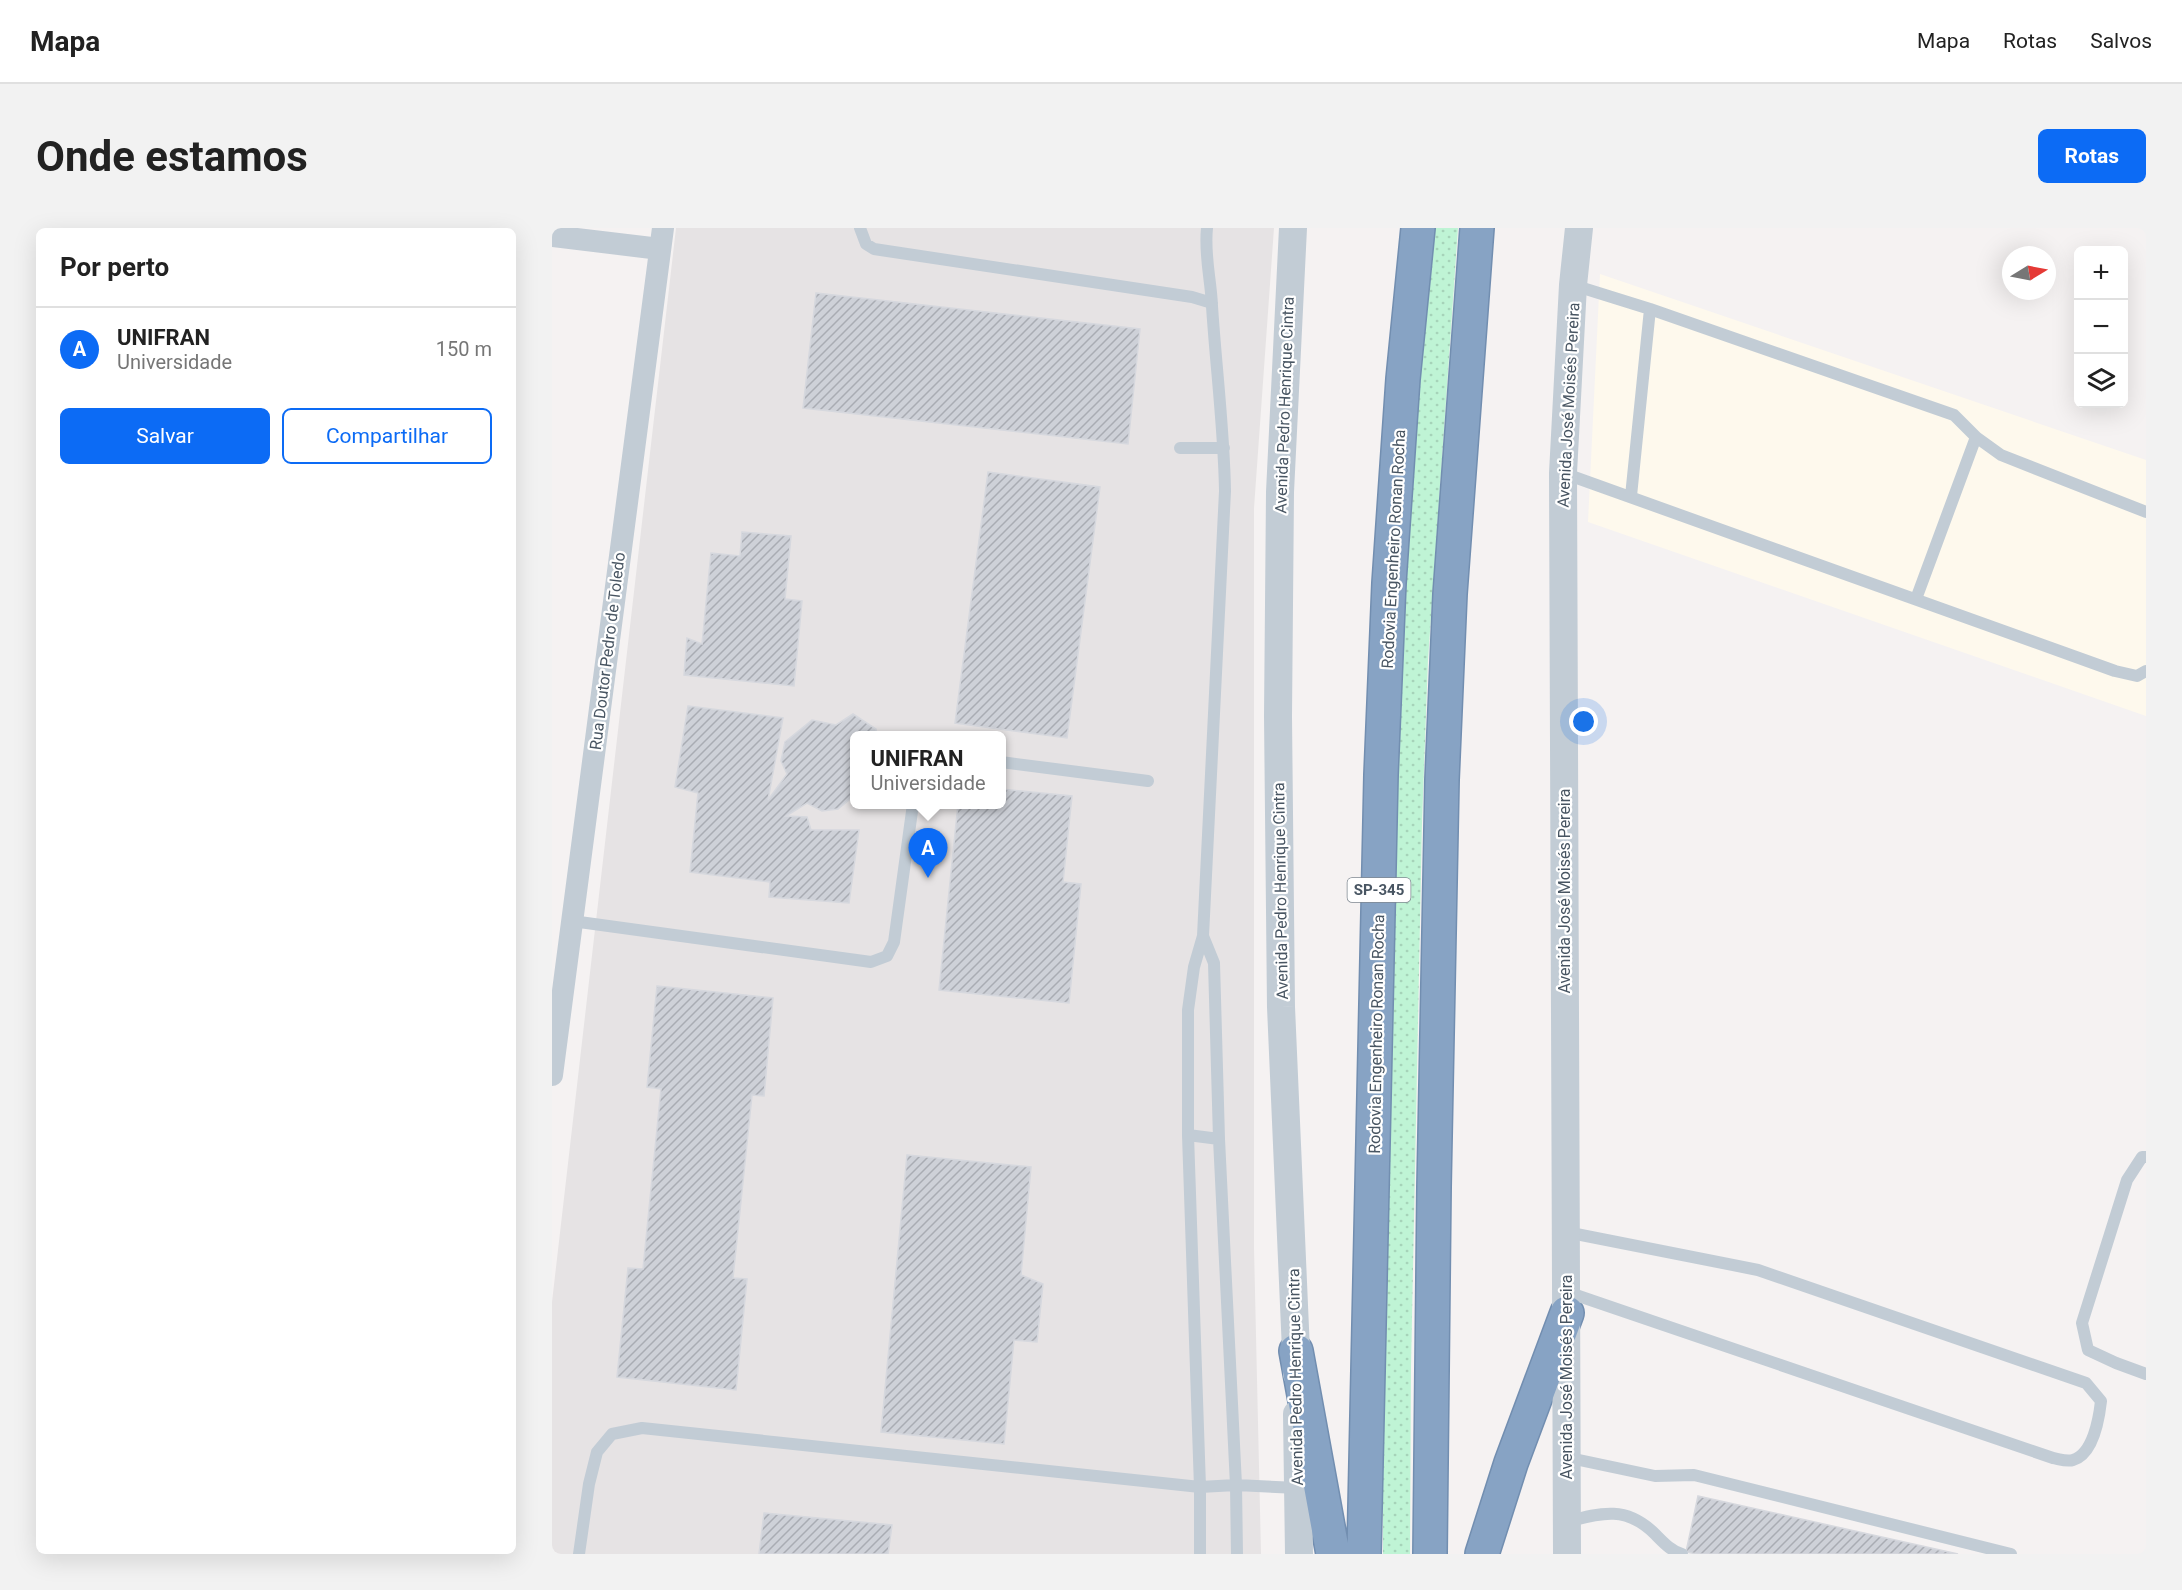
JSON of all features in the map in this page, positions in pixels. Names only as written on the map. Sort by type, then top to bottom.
[{"type":"highway","name":"Rodovia Engenheiro Ronan Rocha","points":[[1364,1554],[1383,741],[1389,583],[1403,379],[1418,228]]},
{"type":"highway","points":[[1430,1554],[1434,1176],[1442,780],[1450,594],[1477,228]]},
{"type":"highway","points":[[1482,1554],[1567,1303]]},
{"type":"highway","points":[[1296,1351],[1333,1554]]},
{"type":"street","name":"Avenida Pedro Henrique Cintra","points":[[1293,228],[1280,492],[1278,728],[1281,1007],[1296,1351],[1299,1554]]},
{"type":"street","name":"Avenida José Moisés Pereira","points":[[1567,1554],[1563,473],[1573,285],[1579,228]]},
{"type":"street","points":[[552,236],[661,238]]},
{"type":"street","name":"Rua Doutor Pedro de Toledo","points":[[552,1075],[661,238]]},
{"type":"lane","points":[[861,228],[866,244],[874,249],[1192,297],[1212,303]]},
{"type":"lane","points":[[1200,1554],[1200,1487],[1188,1135],[1188,1010],[1194,967],[1203,936],[1225,491],[1224,448],[1205,247],[1207,228]]},
{"type":"lane","points":[[1573,285],[1650,309],[1954,415],[1976,437],[2001,455],[2146,512]]},
{"type":"lane","points":[[1631,496],[1650,309]]},
{"type":"lane","points":[[1916,599],[1976,437]]},
{"type":"lane","points":[[1180,448],[1224,448]]},
{"type":"lane","points":[[1563,473],[2115,671],[2137,676],[2146,671]]},
{"type":"lane","points":[[1006,763],[1148,781]]},
{"type":"lane","points":[[572,921],[871,962],[887,956],[894,942],[912,809]]},
{"type":"lane","points":[[1203,936],[1214,963],[1219,1138],[1236,1485],[1237,1554]]},
{"type":"lane","points":[[1188,1135],[1219,1138]]},
{"type":"lane","points":[[2146,1157],[2142,1157],[2127,1180],[2082,1323],[2088,1350],[2146,1374]]},
{"type":"lane","points":[[1565,1231],[1758,1270],[2086,1383],[2101,1401],[2099,1423],[2084,1454],[2071,1461],[2054,1458],[1567,1303]]},
{"type":"lane","points":[[579,1554],[589,1484],[597,1452],[612,1434],[642,1428],[1200,1487],[1236,1485],[1298,1488]]},
{"type":"lane","points":[[1565,1457],[1655,1476],[1694,1475],[2011,1554]]},
{"type":"lane","points":[[1567,1522],[1596,1513],[1620,1513],[1643,1522],[1674,1552],[1682,1554]]},
{"type":"shaded area","points":[[676,228],[1274,228],[1254,508],[1254,1248],[1261,1554],[552,1554],[552,1302]]},
{"type":"shaded area","points":[[1600,274],[2146,460],[2146,716],[1588,522]]},
{"type":"green space","points":[[1433,228],[1458,228],[1428,660],[1422,823],[1411,1368],[1410,1554],[1383,1554],[1383,1332],[1396,830],[1405,600],[1418,397]]},
{"type":"building","points":[[816,293],[1140,329],[1128,444],[803,408]]},
{"type":"building","points":[[988,472],[1100,487],[1067,738],[955,723]]},
{"type":"building","points":[[742,532],[791,536],[785,599],[802,601],[794,686],[684,675],[687,638],[702,644],[711,553],[740,556]]},
{"type":"building","points":[[688,706],[783,718],[768,800],[787,774],[781,761],[785,742],[812,720],[836,725],[853,714],[876,729],[876,731],[850,731],[850,799],[838,809],[822,811],[807,803],[786,816],[807,817],[811,830],[859,830],[849,903],[769,897],[770,882],[690,872],[698,793],[675,787]]},
{"type":"building","points":[[1006,789],[1072,796],[1063,882],[1081,884],[1069,1003],[939,990],[957,809],[1006,809]]},
{"type":"building","points":[[657,986],[773,998],[764,1096],[752,1095],[733,1278],[747,1279],[736,1390],[617,1377],[628,1268],[643,1269],[661,1089],[647,1087]]},
{"type":"building","points":[[907,1155],[1031,1167],[1021,1275],[1043,1284],[1037,1342],[1014,1340],[1004,1444],[881,1432]]},
{"type":"building","points":[[1698,1496],[1958,1554],[1697,1554],[1686,1552]]},
{"type":"building","points":[[764,1513],[892,1525],[888,1554],[759,1554]]},
{"type":"place","name":"UNIFRAN","points":[[928,878]]}]
